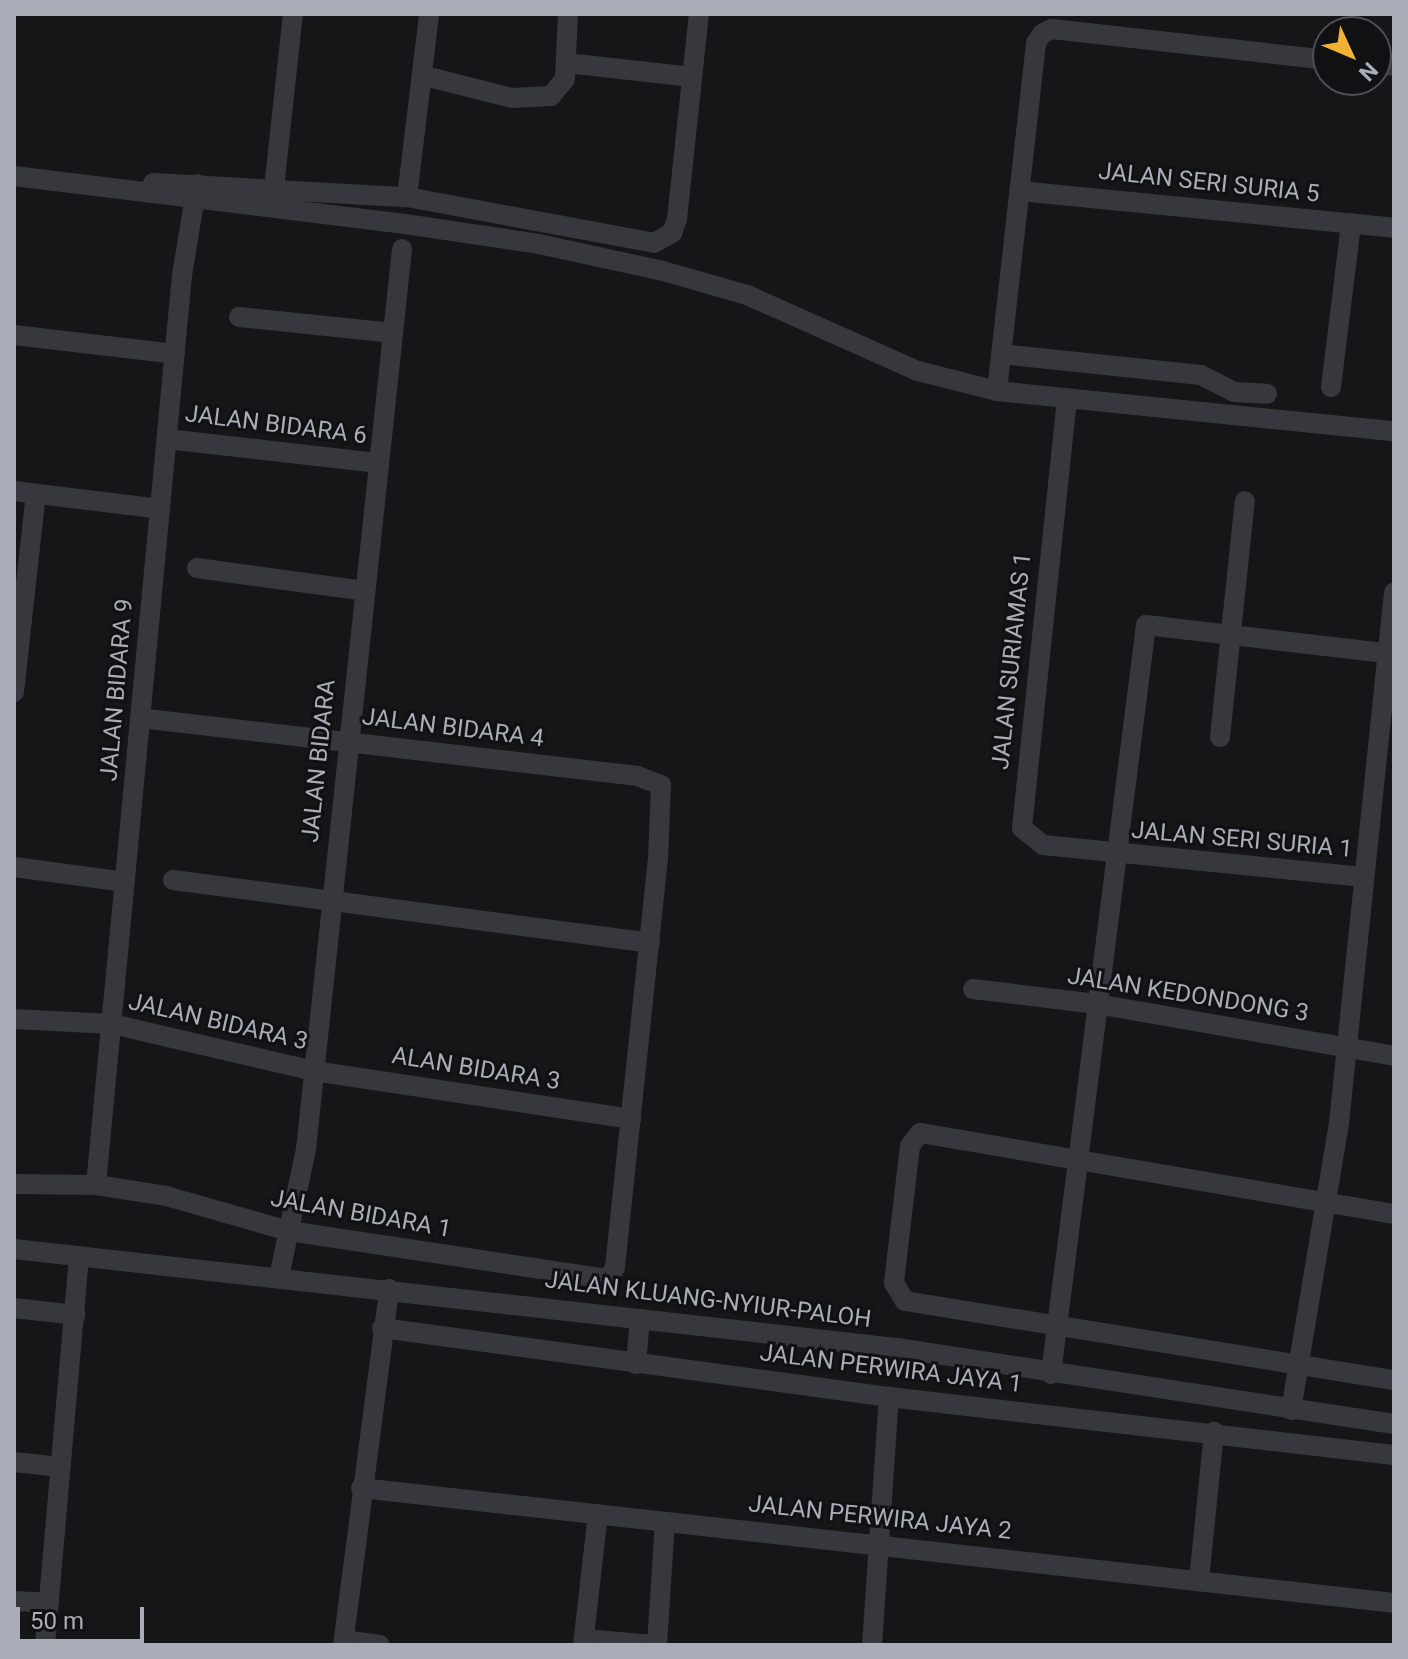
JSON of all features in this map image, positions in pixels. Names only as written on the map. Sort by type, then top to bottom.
[{"type":"street","points":[[274,188],[293,14]]},
{"type":"street","points":[[407,197],[425,76],[429,14]]},
{"type":"street","points":[[425,76],[540,100],[560,87],[567,63],[568,14]]},
{"type":"street","points":[[14,176],[121,190],[195,192],[274,188],[407,197],[654,243],[666,239],[677,219],[699,14]]},
{"type":"street","points":[[997,391],[1036,43],[1052,29],[1312,58]]},
{"type":"street","points":[[567,63],[692,77]]},
{"type":"street","name":"JALAN SERI SURIA 5","points":[[1019,191],[1394,228]]},
{"type":"street","points":[[195,192],[435,228],[663,271],[747,295],[918,371],[997,391],[1394,431]]},
{"type":"street","name":"JALAN BIDARA 9","points":[[96,1185],[175,354],[195,192]]},
{"type":"street","points":[[1331,387],[1351,223]]},
{"type":"street","name":"JALAN BIDARA","points":[[279,1277],[306,1149],[402,249]]},
{"type":"street","points":[[239,317],[393,333]]},
{"type":"street","points":[[14,335],[175,354]]},
{"type":"street","points":[[1001,354],[1201,375],[1234,392],[1267,394]]},
{"type":"street","name":"JALAN SURIAMAS 1","points":[[1067,399],[1022,828],[1043,845],[1116,855]]},
{"type":"street","name":"JALAN BIDARA 6","points":[[167,439],[379,463]]},
{"type":"street","points":[[14,491],[160,509]]},
{"type":"street","points":[[14,692],[36,494]]},
{"type":"street","points":[[1220,737],[1245,501]]},
{"type":"street","points":[[197,568],[364,591]]},
{"type":"street","points":[[1291,1410],[1328,1202],[1391,653],[1394,593]]},
{"type":"street","points":[[1051,1374],[1146,625],[1391,653]]},
{"type":"street","name":"JALAN BIDARA 4","points":[[140,718],[638,776],[661,785],[650,943]]},
{"type":"street","name":"JALAN SERI SURIA 1","points":[[1116,855],[1363,877]]},
{"type":"street","points":[[14,867],[125,882]]},
{"type":"street","points":[[173,880],[330,904],[650,943],[631,1119]]},
{"type":"street","name":"JALAN KEDONDONG 3","points":[[973,989],[1097,1004],[1394,1056]]},
{"type":"street","name":"JALAN BIDARA 3","points":[[14,1019],[112,1024],[314,1071]]},
{"type":"street","name":"ALAN BIDARA 3","points":[[314,1071],[631,1119]]},
{"type":"street","name":"JALAN BIDARA 1","points":[[14,1184],[96,1185],[166,1196],[289,1231],[601,1278],[610,1277],[615,1267],[631,1119]]},
{"type":"street","points":[[1394,1214],[1078,1157],[916,1134],[901,1206],[894,1283],[899,1297],[1394,1380]]},
{"type":"street","name":"JALAN KLUANG-NYIUR-PALOH","points":[[14,1249],[897,1348],[1051,1374],[1394,1424]]},
{"type":"street","points":[[45,1645],[79,1256]]},
{"type":"street","points":[[380,1645],[344,1642],[361,1488],[389,1289]]},
{"type":"street","points":[[14,1308],[76,1315]]},
{"type":"street","points":[[636,1364],[640,1319]]},
{"type":"street","name":"JALAN PERWIRA JAYA 1","points":[[382,1328],[889,1397],[1394,1455]]},
{"type":"street","points":[[872,1645],[889,1397]]},
{"type":"street","points":[[1199,1580],[1214,1432]]},
{"type":"street","points":[[14,1462],[61,1467]]},
{"type":"street","name":"JALAN PERWIRA JAYA 2","points":[[361,1488],[879,1542],[1394,1603]]},
{"type":"street","points":[[598,1514],[584,1642],[656,1645],[665,1522]]},
{"type":"street","points":[[14,1601],[49,1603]]}]
